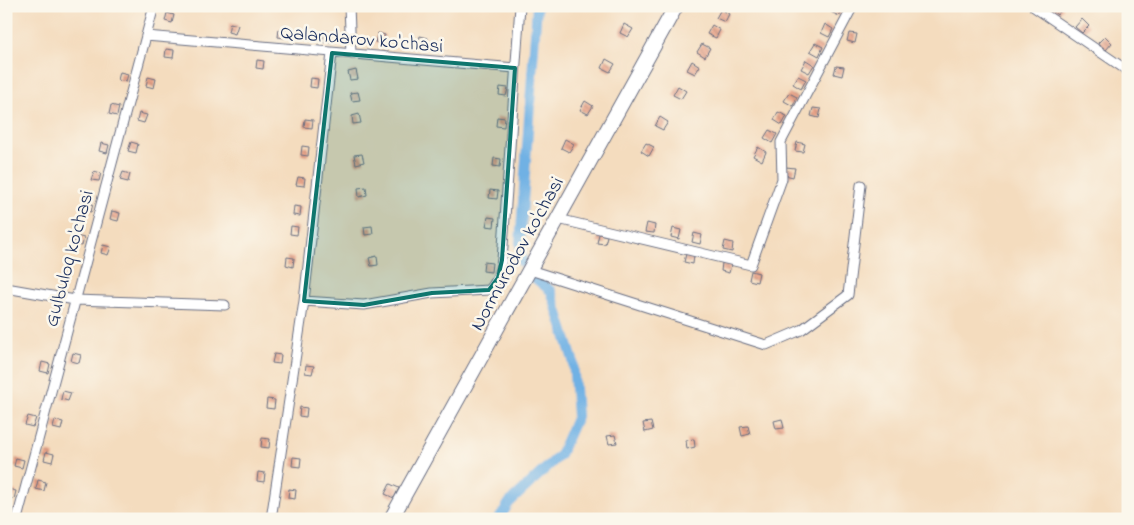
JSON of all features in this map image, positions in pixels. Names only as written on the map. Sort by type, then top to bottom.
[{"type":"main road","name":"Normurodov ko'chasi","points":[[392,519],[676,6]]},
{"type":"street","name":"Gulbuloq ko'chasi","points":[[17,519],[154,6]]},
{"type":"street","points":[[349,6],[351,54]]},
{"type":"street","points":[[304,301],[364,305],[432,293],[489,290],[492,287],[498,278],[502,260],[520,6]]},
{"type":"street","points":[[558,219],[751,265],[782,179],[782,142],[852,6]]},
{"type":"street","points":[[1034,6],[1128,71]]},
{"type":"street","name":"Qalandarov ko'chasi","points":[[146,36],[515,68]]},
{"type":"street","points":[[271,519],[304,301],[332,53]]},
{"type":"street","points":[[530,270],[766,345],[801,330],[848,295],[861,185]]},
{"type":"street","points":[[6,288],[75,300],[225,305]]},
{"type":"highlighted area","points":[[332,53],[515,68],[502,260],[498,278],[489,290],[432,293],[364,305],[304,301]]},
{"type":"building","points":[[834,6],[844,8],[839,16],[831,12]]},
{"type":"building","points":[[1051,6],[1062,6],[1063,8],[1057,15],[1049,8]]},
{"type":"building","points":[[721,9],[729,14],[725,22],[716,18]]},
{"type":"building","points":[[167,13],[174,15],[172,23],[165,21]]},
{"type":"building","points":[[1082,19],[1089,26],[1082,33],[1075,27]]},
{"type":"building","points":[[230,23],[238,25],[235,34],[228,32]]},
{"type":"building","points":[[624,24],[633,29],[628,37],[620,33]]},
{"type":"building","points":[[825,24],[833,29],[829,37],[821,33]]},
{"type":"building","points":[[712,25],[720,30],[716,38],[707,34]]},
{"type":"building","points":[[279,29],[286,30],[285,38],[278,37]]},
{"type":"building","points":[[378,33],[385,35],[383,44],[375,42]]},
{"type":"building","points":[[849,33],[857,34],[855,43],[847,41]]},
{"type":"building","points":[[324,34],[332,35],[331,43],[323,42]]},
{"type":"building","points":[[420,36],[428,38],[426,47],[418,45]]},
{"type":"building","points":[[1105,36],[1112,43],[1106,50],[1098,43]]},
{"type":"building","points":[[815,43],[823,47],[819,56],[810,51]]},
{"type":"building","points":[[702,44],[710,48],[705,57],[697,52]]},
{"type":"building","points":[[166,49],[174,50],[173,58],[165,57]]},
{"type":"building","points":[[606,59],[615,64],[610,72],[602,68]]},
{"type":"building","points":[[257,60],[264,61],[263,69],[256,68]]},
{"type":"building","points":[[806,60],[814,65],[809,73],[801,69]]},
{"type":"building","points":[[692,61],[700,66],[695,74],[687,70]]},
{"type":"building","points":[[836,66],[844,67],[842,76],[834,74]]},
{"type":"building","points":[[356,70],[358,79],[350,80],[348,72]]},
{"type":"building","points":[[120,72],[128,74],[126,82],[118,80]]},
{"type":"building","points":[[798,76],[806,80],[801,89],[793,84]]},
{"type":"building","points":[[148,77],[156,79],[154,88],[146,86]]},
{"type":"building","points":[[311,78],[318,79],[317,88],[310,87]]},
{"type":"building","points":[[678,86],[686,91],[681,99],[673,95]]},
{"type":"building","points":[[500,87],[508,88],[506,96],[499,95]]},
{"type":"building","points":[[358,92],[360,100],[352,101],[350,93]]},
{"type":"building","points":[[789,93],[797,97],[793,106],[784,101]]},
{"type":"building","points":[[585,101],[593,106],[588,114],[580,110]]},
{"type":"building","points":[[111,105],[119,107],[117,116],[109,114]]},
{"type":"building","points":[[813,108],[821,109],[819,118],[811,116]]},
{"type":"building","points":[[778,112],[787,116],[782,125],[774,120]]},
{"type":"building","points":[[139,113],[147,115],[144,123],[137,121]]},
{"type":"building","points":[[359,114],[361,123],[353,124],[352,116]]},
{"type":"building","points":[[497,117],[505,118],[504,127],[496,126]]},
{"type":"building","points":[[660,117],[668,122],[663,130],[655,126]]},
{"type":"building","points":[[305,119],[313,120],[312,128],[304,127]]},
{"type":"building","points":[[769,130],[777,134],[772,143],[764,138]]},
{"type":"building","points":[[565,139],[574,144],[569,152],[561,148]]},
{"type":"building","points":[[131,142],[138,144],[136,153],[128,151]]},
{"type":"building","points":[[797,142],[805,144],[803,152],[795,151]]},
{"type":"building","points":[[101,143],[109,145],[107,153],[99,151]]},
{"type":"building","points":[[646,143],[654,147],[649,156],[641,151]]},
{"type":"building","points":[[302,146],[309,147],[308,156],[301,155]]},
{"type":"building","points":[[758,147],[766,152],[762,161],[753,156]]},
{"type":"building","points":[[362,154],[364,162],[356,164],[354,155]]},
{"type":"building","points":[[494,158],[501,159],[500,167],[493,166]]},
{"type":"building","points":[[786,167],[795,168],[793,177],[785,175]]},
{"type":"building","points":[[94,171],[101,173],[99,181],[91,180]]},
{"type":"building","points":[[123,172],[130,174],[128,182],[120,180]]},
{"type":"building","points":[[298,177],[305,178],[304,186],[296,185]]},
{"type":"building","points":[[366,187],[367,195],[359,197],[358,188]]},
{"type":"building","points":[[490,190],[498,191],[497,199],[489,198]]},
{"type":"building","points":[[85,202],[93,204],[91,212],[83,210]]},
{"type":"building","points":[[294,206],[301,207],[300,216],[293,215]]},
{"type":"building","points":[[112,211],[120,213],[118,221],[110,219]]},
{"type":"building","points":[[488,217],[495,218],[494,227],[486,226]]},
{"type":"building","points":[[647,223],[655,225],[654,233],[645,232]]},
{"type":"building","points":[[291,226],[298,227],[297,235],[290,234]]},
{"type":"building","points":[[372,226],[373,234],[365,235],[364,227]]},
{"type":"building","points":[[673,228],[681,230],[679,239],[671,237]]},
{"type":"building","points":[[694,233],[702,235],[700,244],[692,242]]},
{"type":"building","points":[[599,234],[607,236],[605,244],[597,243]]},
{"type":"building","points":[[76,236],[84,238],[82,246],[74,244]]},
{"type":"building","points":[[725,241],[733,243],[732,252],[723,250]]},
{"type":"building","points":[[103,245],[111,247],[108,255],[101,253]]},
{"type":"building","points":[[686,254],[694,255],[693,264],[684,262]]},
{"type":"building","points":[[377,256],[378,265],[371,266],[369,258]]},
{"type":"building","points":[[287,257],[294,258],[293,267],[286,265]]},
{"type":"building","points":[[484,262],[492,263],[491,272],[483,271]]},
{"type":"building","points":[[722,263],[731,265],[729,273],[721,271]]},
{"type":"building","points":[[751,271],[759,273],[757,282],[749,280]]},
{"type":"building","points":[[73,353],[81,355],[79,363],[71,361]]},
{"type":"building","points":[[274,354],[281,355],[280,364],[272,363]]},
{"type":"building","points":[[42,362],[50,364],[48,373],[40,371]]},
{"type":"building","points":[[306,365],[314,366],[312,374],[305,373]]},
{"type":"building","points":[[63,391],[71,393],[68,401],[61,399]]},
{"type":"building","points":[[267,399],[275,400],[274,409],[266,408]]},
{"type":"building","points":[[300,407],[307,408],[306,417],[299,416]]},
{"type":"building","points":[[28,416],[36,418],[33,427],[25,425]]},
{"type":"building","points":[[782,419],[784,428],[776,429],[774,421]]},
{"type":"building","points":[[55,420],[63,422],[61,430],[53,428]]},
{"type":"building","points":[[651,422],[653,430],[645,432],[643,423]]},
{"type":"building","points":[[748,426],[750,434],[742,436],[740,427]]},
{"type":"building","points":[[615,435],[617,443],[609,444],[607,436]]},
{"type":"building","points":[[262,438],[270,439],[269,448],[261,447]]},
{"type":"building","points":[[694,439],[695,447],[687,449],[686,440]]},
{"type":"building","points":[[46,452],[54,454],[52,462],[44,460]]},
{"type":"building","points":[[293,457],[301,458],[300,467],[292,466]]},
{"type":"building","points":[[16,458],[24,460],[22,468],[14,466]]},
{"type":"building","points":[[258,472],[265,473],[264,482],[257,481]]},
{"type":"building","points":[[38,480],[46,482],[44,491],[36,489]]},
{"type":"building","points":[[390,484],[399,488],[394,498],[385,494]]},
{"type":"building","points":[[8,489],[16,491],[14,499],[6,497]]},
{"type":"building","points":[[289,489],[296,490],[295,499],[288,498]]},
{"type":"waterway","points":[[522,262],[520,244],[537,6]]},
{"type":"waterway","points":[[499,519],[509,503],[560,455],[577,416],[573,360],[551,291],[535,278]]}]
